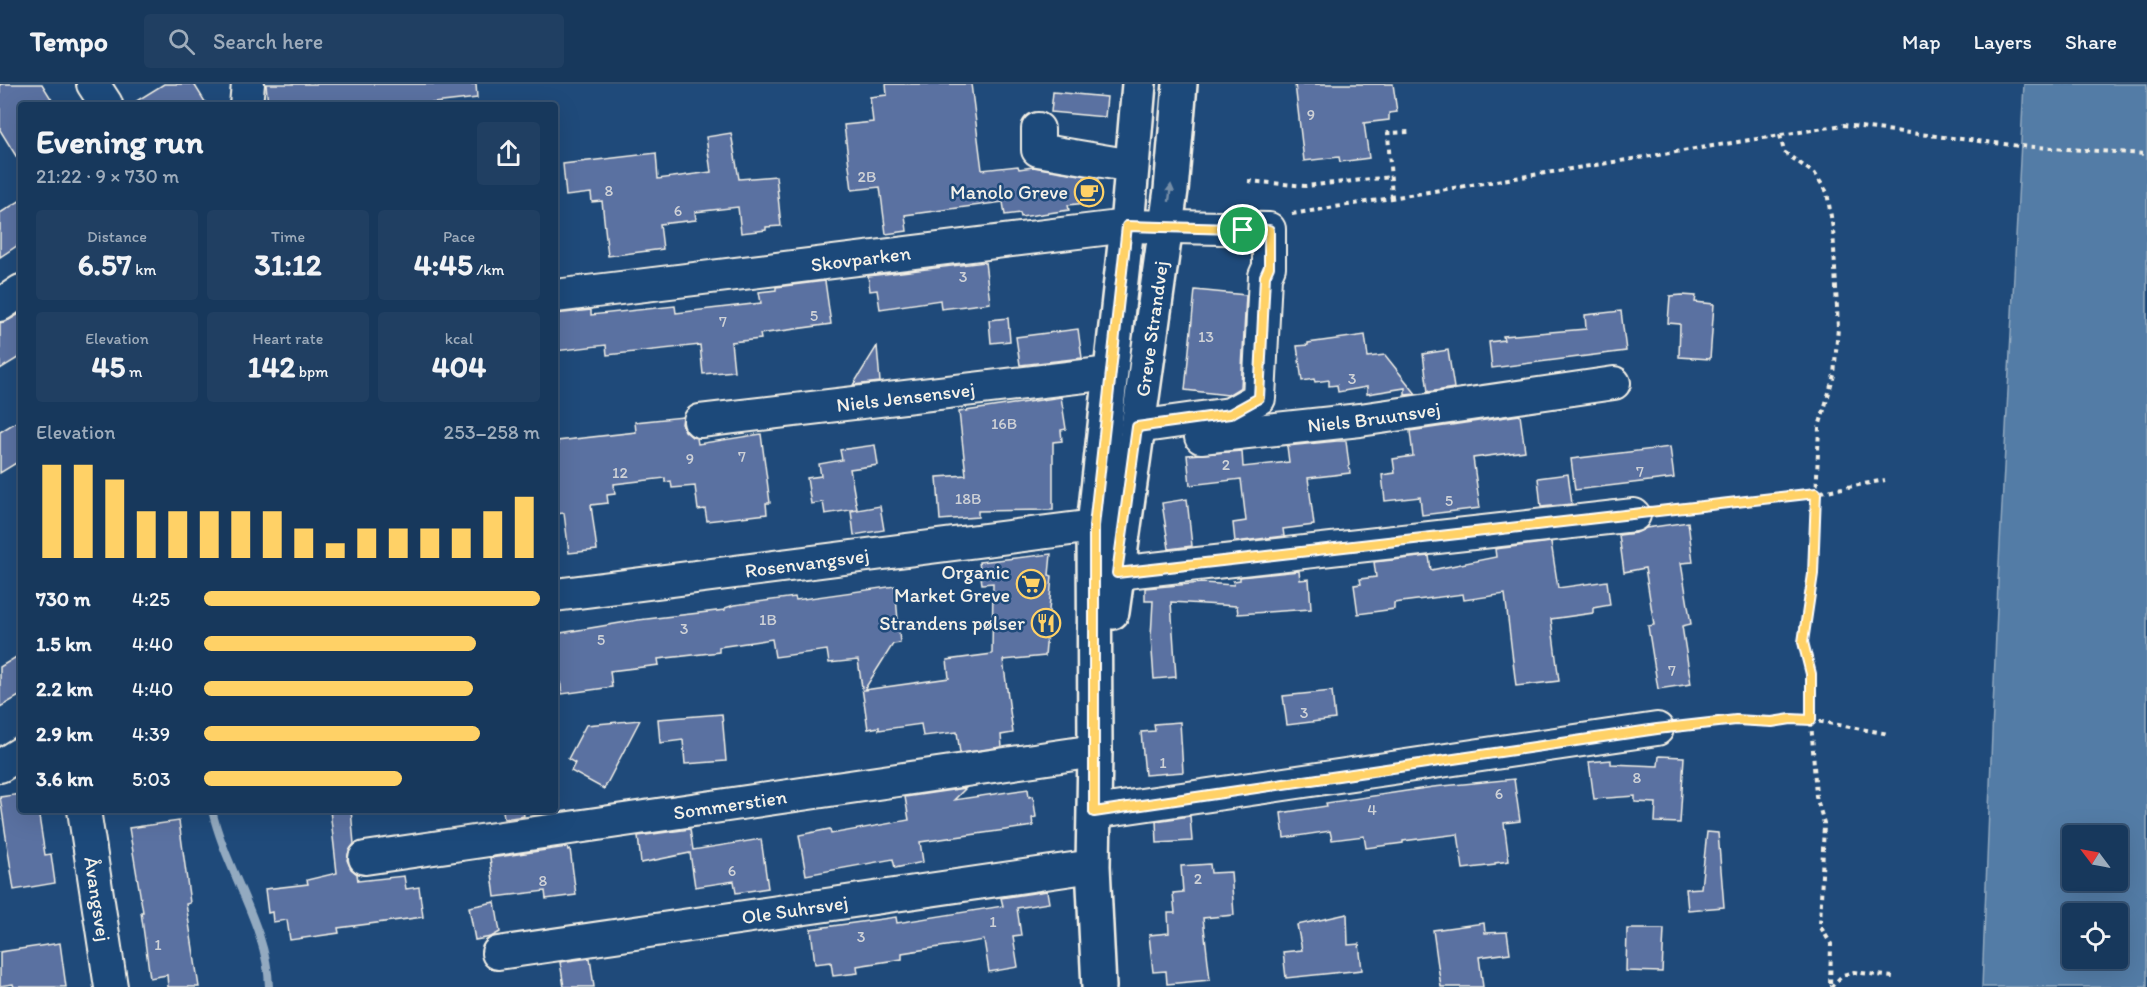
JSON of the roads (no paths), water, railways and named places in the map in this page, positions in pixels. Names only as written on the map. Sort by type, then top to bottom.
[{"type":"main road","name":"Greve Strandvej","points":[[1099,987],[1093,866],[1094,526],[1127,226],[1139,84]]},
{"type":"main road","name":"Greve Strandvej","points":[[1095,751],[1135,436],[1166,226],[1180,84]]},
{"type":"street","points":[[246,102],[248,84]]},
{"type":"street","points":[[1038,129],[1038,150],[1132,166]]},
{"type":"street","name":"Skovparken","points":[[558,296],[1127,226],[1269,230],[1269,267],[1265,276],[1259,398],[1230,414],[1135,436]]},
{"type":"street","points":[[0,305],[18,293]]},
{"type":"street","name":"Niels Jensensvej","points":[[700,421],[1110,372]]},
{"type":"street","name":"Niels Bruunsvej","points":[[1135,436],[1360,420],[1614,383]]},
{"type":"street","points":[[1117,573],[1634,515]]},
{"type":"street","name":"Rosenvangsvej","points":[[558,595],[1094,526]]},
{"type":"street","points":[[1094,812],[1657,729]]},
{"type":"street","name":"Sommerstien","points":[[365,858],[1095,751]]},
{"type":"street","points":[[0,766],[18,755]]},
{"type":"street","name":"Åvangsvej","points":[[84,813],[111,987]]},
{"type":"street","name":"Ole Suhrsvej","points":[[498,953],[1093,866]]},
{"type":"water","points":[[2024,84],[2147,84],[2147,987],[1982,987],[1998,583]]},
{"type":"waterway","points":[[213,813],[226,854],[262,943],[269,987]]},
{"type":"place","name":"Manolo Greve","points":[[1089,192]]},
{"type":"place","name":"Organic Market Greve","points":[[1031,584]]},
{"type":"place","name":"Strandens pølser","points":[[1046,623]]}]
